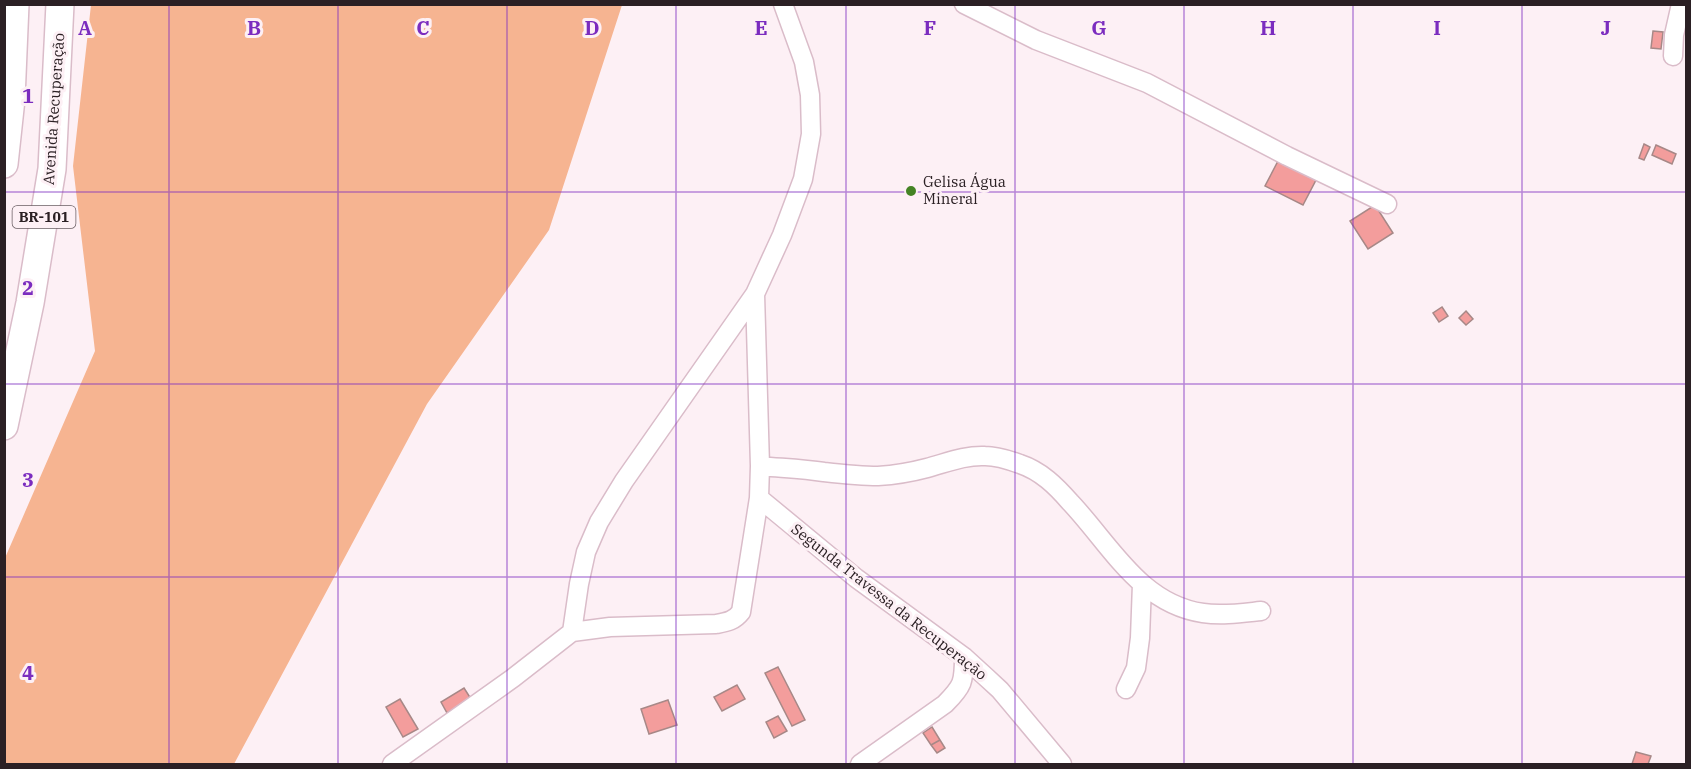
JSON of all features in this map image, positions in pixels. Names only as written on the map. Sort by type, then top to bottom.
[{"type":"highway","points":[[4,164],[11,99],[15,4]]},
{"type":"highway","name":"Avenida Recuperação","points":[[4,426],[30,303],[52,169],[60,4]]},
{"type":"street","points":[[572,632],[586,552],[599,522],[624,481],[755,294],[782,235],[803,179],[811,134],[810,95],[804,62],[783,4]]},
{"type":"street","points":[[964,4],[1036,40],[1147,83],[1287,156],[1387,204]]},
{"type":"street","points":[[1673,56],[1674,35],[1682,4]]},
{"type":"street","points":[[392,765],[513,678],[572,632],[610,627],[716,624],[730,622],[737,618],[741,612],[745,594],[759,498],[755,294]]},
{"type":"street","points":[[760,466],[878,476],[925,469],[963,458],[984,456],[1000,458],[1024,465],[1041,474],[1059,490],[1095,529],[1131,574],[1151,593],[1177,606],[1202,613],[1262,611]]},
{"type":"street","name":"Segunda Travessa da Recuperação","points":[[759,498],[856,578],[964,657],[1000,690],[1062,765]]},
{"type":"street","points":[[1126,689],[1136,668],[1140,638],[1142,584]]},
{"type":"street","points":[[860,765],[945,704],[956,693],[962,683],[964,657]]},
{"type":"shaded area","points":[[91,5],[622,5],[549,230],[427,404],[234,764],[5,764],[5,558],[95,351],[73,166]]},
{"type":"building","points":[[1653,31],[1663,32],[1661,49],[1651,48]]},
{"type":"building","points":[[1644,144],[1650,147],[1644,160],[1639,158]]},
{"type":"building","points":[[1656,145],[1676,154],[1672,164],[1652,155]]},
{"type":"building","points":[[1278,161],[1316,180],[1303,205],[1265,186]]},
{"type":"building","points":[[1375,205],[1393,233],[1368,249],[1350,221]]},
{"type":"building","points":[[1442,307],[1448,316],[1439,322],[1433,313]]},
{"type":"building","points":[[1466,311],[1473,319],[1466,325],[1459,318]]},
{"type":"building","points":[[778,667],[805,720],[792,726],[765,673]]},
{"type":"building","points":[[737,685],[745,699],[722,711],[714,697]]},
{"type":"building","points":[[464,688],[471,699],[447,713],[441,702]]},
{"type":"building","points":[[400,699],[418,729],[403,737],[386,707]]},
{"type":"building","points":[[668,700],[677,725],[649,734],[641,709]]},
{"type":"building","points":[[778,716],[787,731],[774,738],[766,722]]},
{"type":"building","points":[[932,727],[940,740],[931,745],[923,733]]},
{"type":"building","points":[[940,740],[945,748],[937,753],[931,745]]},
{"type":"building","points":[[1636,752],[1651,756],[1648,764],[1632,764]]},
{"type":"place","name":"Gelisa Água Mineral","points":[[911,191]]}]
